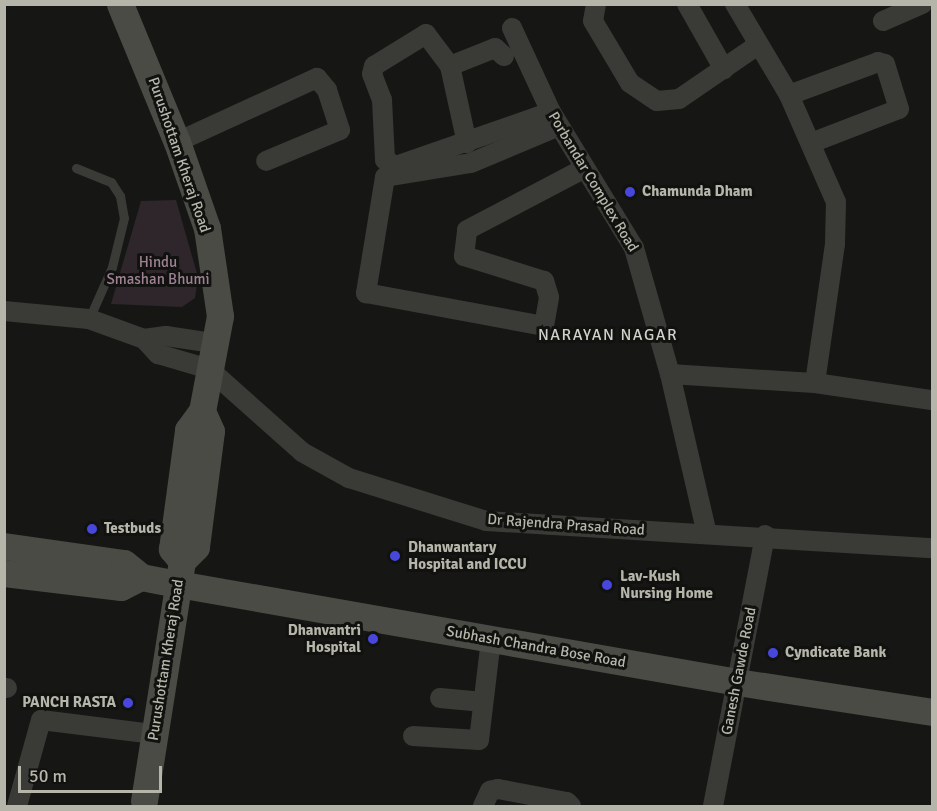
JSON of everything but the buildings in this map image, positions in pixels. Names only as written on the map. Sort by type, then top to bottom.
[{"type":"main road","name":"Purushottam Kheraj Road","points":[[120,4],[177,142],[207,228],[220,316],[202,411],[188,430],[172,549],[180,572],[143,805]]},
{"type":"main road","name":"Subhash Chandra Bose Road","points":[[4,546],[124,563],[141,577]]},
{"type":"main road","name":"Subhash Chandra Bose Road","points":[[4,573],[122,587],[141,577],[180,572],[491,639],[737,682],[933,712]]},
{"type":"street","points":[[596,4],[593,21],[630,83],[657,101],[679,99],[758,45]]},
{"type":"street","points":[[687,4],[724,69]]},
{"type":"street","points":[[735,4],[758,45],[795,92],[817,140],[836,202],[835,244],[815,383]]},
{"type":"street","points":[[883,21],[922,4]]},
{"type":"street","name":"Porbandar Complex Road","points":[[512,28],[555,119],[634,248],[670,374],[707,534]]},
{"type":"street","points":[[467,143],[450,66],[426,34],[374,66],[372,74],[382,100],[385,160],[396,165],[555,119]]},
{"type":"street","points":[[450,66],[495,48],[504,56]]},
{"type":"street","points":[[795,92],[878,62],[885,64],[899,109],[817,140]]},
{"type":"street","points":[[177,142],[317,78],[327,90],[340,130],[266,161]]},
{"type":"street","points":[[555,119],[471,163],[385,177],[366,293],[544,326],[549,297],[544,281],[464,256],[467,230],[585,168]]},
{"type":"street","name":"Dr Rajendra Prasad Road","points":[[4,310],[89,319],[144,339],[158,354],[211,356],[302,452],[349,478],[486,521],[707,534],[765,535],[933,548]]},
{"type":"street","points":[[670,374],[815,383],[933,400]]},
{"type":"street","name":"Ganesh Gawde Road","points":[[713,807],[765,535]]},
{"type":"street","points":[[413,736],[476,742],[491,639]]},
{"type":"street","points":[[440,698],[483,702]]},
{"type":"street","points":[[17,807],[41,720],[154,734]]},
{"type":"street","points":[[483,807],[490,790],[498,789],[567,802],[572,807]]},
{"type":"lane","points":[[76,168],[111,182],[120,196],[124,218],[112,267],[89,319]]},
{"type":"green space","name":"Hindu Smashan Bhumi","points":[[176,200],[198,277],[195,298],[182,307],[111,304],[141,201]]},
{"type":"place","name":"Chamunda Dham","points":[[630,192]]},
{"type":"place","name":"Testbuds","points":[[92,529]]},
{"type":"place","name":"Dhanwantary Hospital and ICCU","points":[[395,556]]},
{"type":"place","name":"Lav-Kush Nursing Home","points":[[607,585]]},
{"type":"place","name":"Dhanvantri Hospital","points":[[373,639]]},
{"type":"place","name":"Cyndicate Bank","points":[[773,653]]},
{"type":"place","name":"PANCH RASTA","points":[[128,703]]},
{"type":"district","name":"NARAYAN NAGAR","points":[[608,335]]}]
